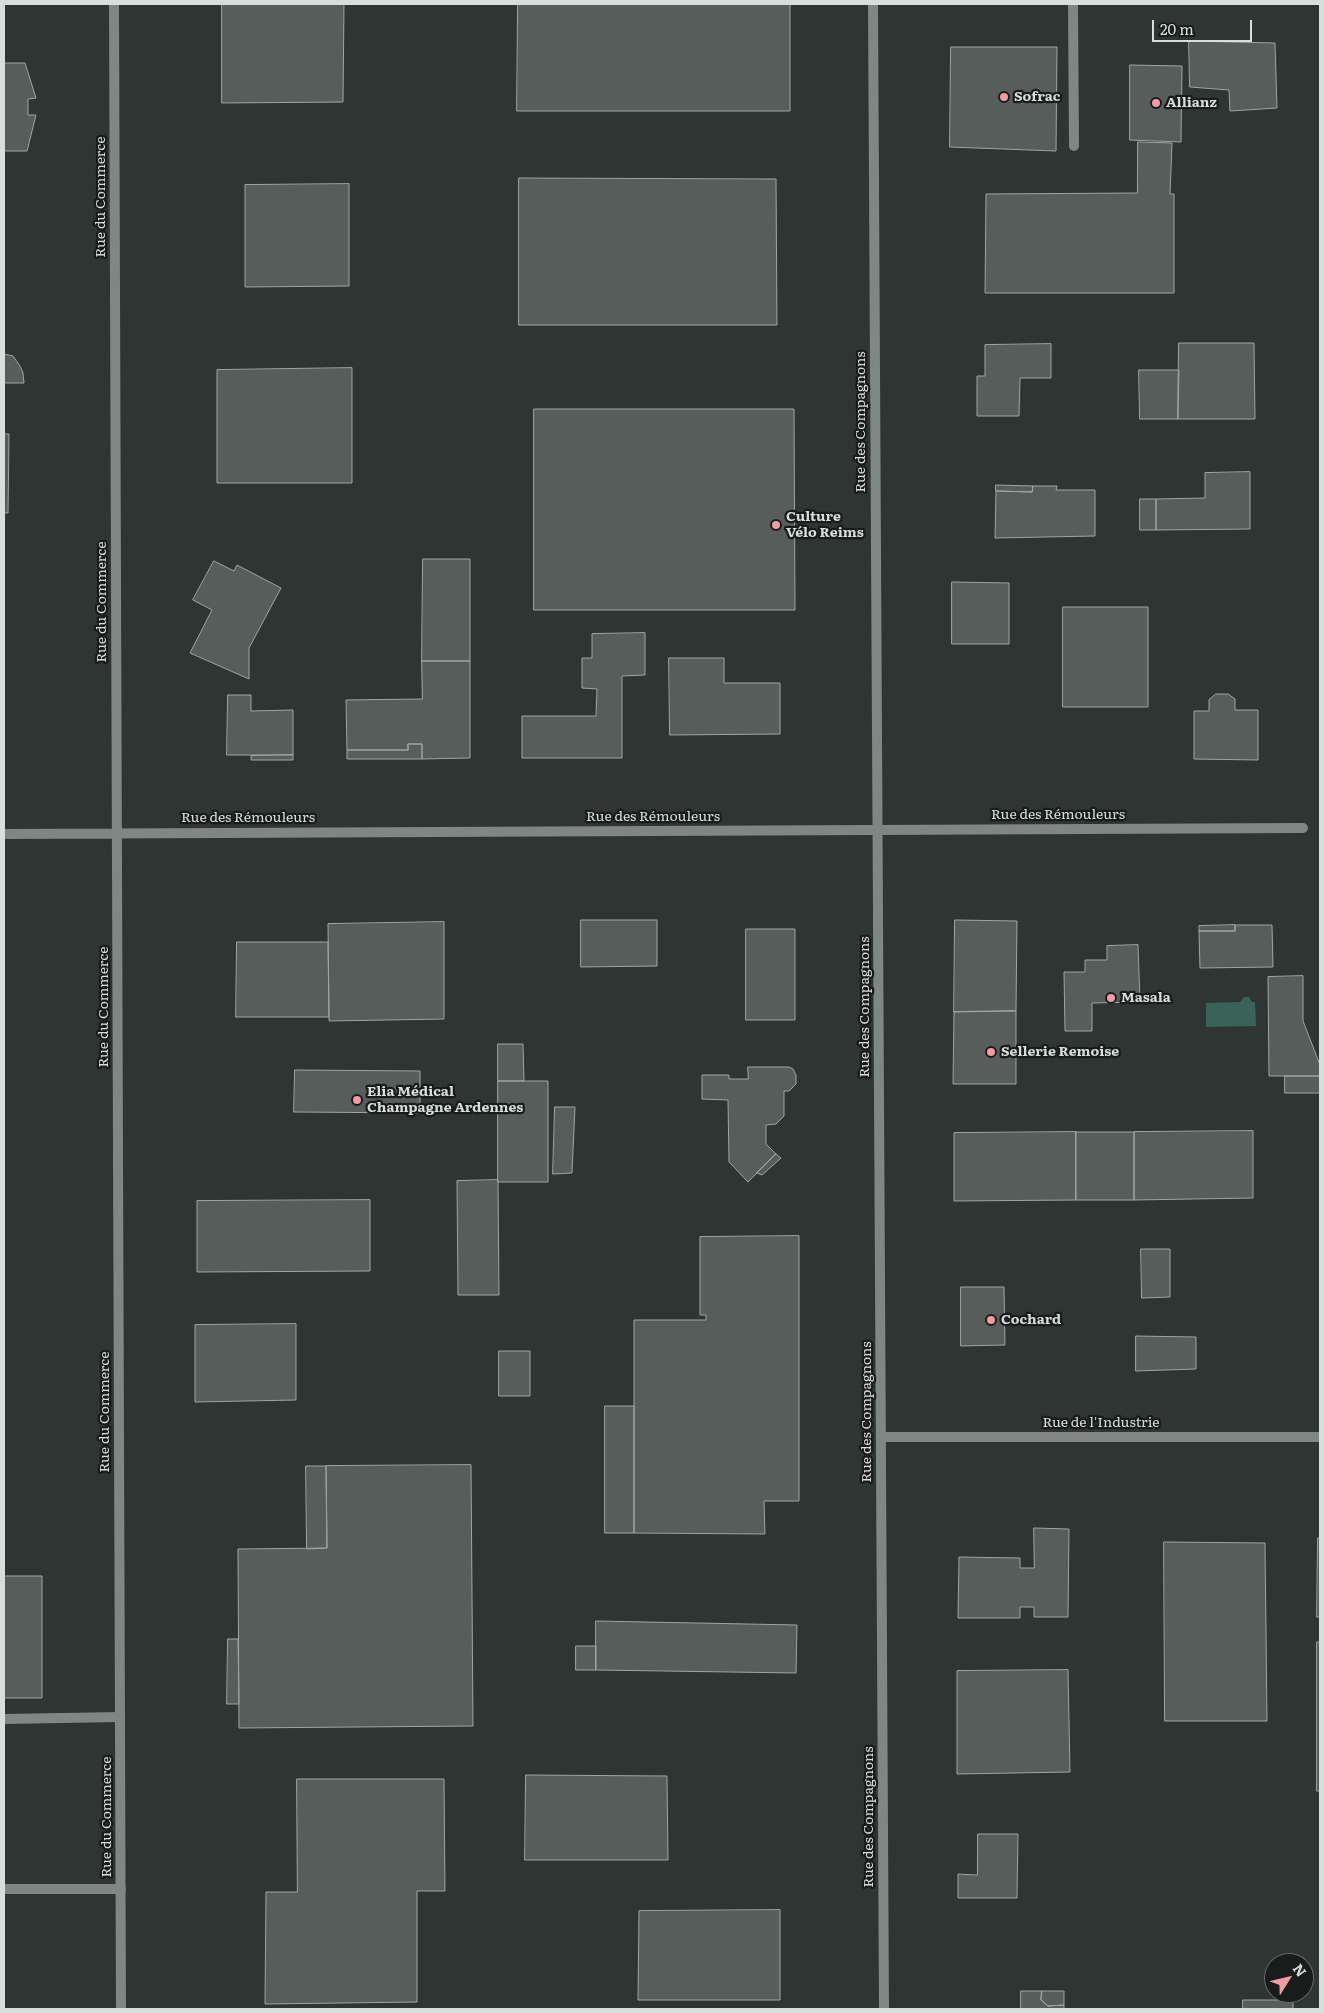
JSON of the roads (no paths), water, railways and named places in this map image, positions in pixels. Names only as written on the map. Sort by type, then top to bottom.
[{"type":"street","name":"Rue du Commerce","points":[[114,4],[121,2009]]},
{"type":"street","name":"Rue des Compagnons","points":[[873,4],[884,2009]]},
{"type":"street","points":[[1073,4],[1074,146]]},
{"type":"street","name":"Rue des Rémouleurs","points":[[4,834],[1303,828]]},
{"type":"street","name":"Rue de l'Industrie","points":[[881,1437],[1320,1437]]},
{"type":"street","points":[[4,1719],[120,1717]]},
{"type":"street","points":[[4,1889],[121,1889]]},
{"type":"place","name":"Sofrac","points":[[1004,97]]},
{"type":"place","name":"Allianz","points":[[1156,103]]},
{"type":"place","name":"Culture Vélo Reims","points":[[776,525]]},
{"type":"place","name":"Masala","points":[[1111,998]]},
{"type":"place","name":"Sellerie Remoise","points":[[991,1052]]},
{"type":"place","name":"Elia Médical Champagne Ardennes","points":[[357,1100]]},
{"type":"place","name":"Cochard","points":[[991,1320]]}]
